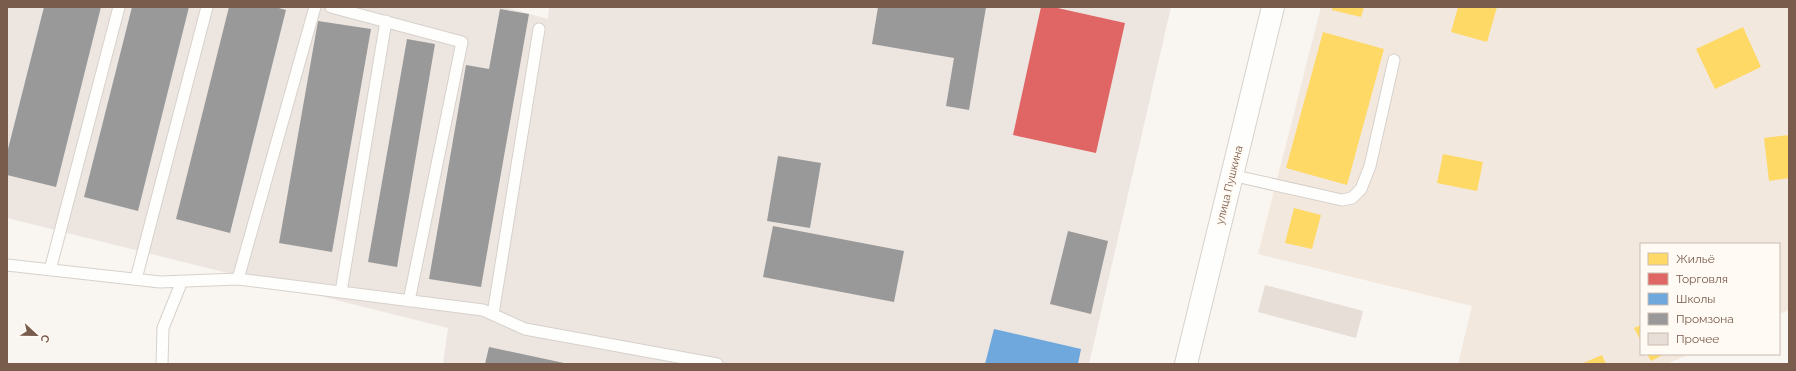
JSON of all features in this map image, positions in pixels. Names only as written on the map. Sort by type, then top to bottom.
[{"type":"street","name":"улица Пушкина","points":[[1186,364],[1273,7]]},
{"type":"lane","points":[[50,270],[119,7]]},
{"type":"lane","points":[[136,279],[207,7]]},
{"type":"lane","points":[[238,279],[315,7]]},
{"type":"lane","points":[[331,7],[462,42],[409,301]]},
{"type":"lane","points":[[341,292],[386,21]]},
{"type":"lane","points":[[493,314],[539,29]]},
{"type":"lane","points":[[1231,175],[1342,200],[1352,198],[1361,189],[1370,166],[1394,60]]},
{"type":"lane","points":[[7,265],[160,282],[238,279],[483,310],[526,329],[716,364]]},
{"type":"lane","points":[[162,364],[163,328],[182,281]]},
{"type":"shaded area","points":[[7,7],[504,7],[548,19],[549,7],[1171,7],[1089,364],[443,364],[448,328],[7,218]]},
{"type":"shaded area","points":[[1321,7],[1789,7],[1789,310],[1780,314],[1780,243],[1640,243],[1640,355],[1687,355],[1667,364],[1458,364],[1472,306],[1258,254]]},
{"type":"building: Жильё","points":[[1332,7],[1364,7],[1361,17],[1332,10]]},
{"type":"building: Жильё","points":[[1458,7],[1497,7],[1487,42],[1451,32]]},
{"type":"building: Жильё","points":[[1743,27],[1761,67],[1715,89],[1696,49]]},
{"type":"building: Жильё","points":[[1323,32],[1384,49],[1347,185],[1286,168]]},
{"type":"building: Жильё","points":[[1789,135],[1789,178],[1769,181],[1764,138]]},
{"type":"building: Жильё","points":[[1443,154],[1483,162],[1477,191],[1437,183]]},
{"type":"building: Жильё","points":[[1294,208],[1321,215],[1312,249],[1285,243]]},
{"type":"building: Жильё","points":[[1640,325],[1640,339],[1634,328]]},
{"type":"building: Жильё","points":[[1602,355],[1606,364],[1581,364]]},
{"type":"building: Жильё","points":[[1648,355],[1663,355],[1651,361]]},
{"type":"building: Торговля","points":[[1041,7],[1053,7],[1125,23],[1096,153],[1013,135]]},
{"type":"building: Школы","points":[[994,329],[1081,349],[1078,364],[985,364]]},
{"type":"building: Промзона","points":[[44,7],[101,7],[56,187],[7,175],[7,153]]},
{"type":"building: Промзона","points":[[132,7],[189,7],[138,211],[84,197]]},
{"type":"building: Промзона","points":[[229,7],[275,7],[286,10],[230,233],[176,219]]},
{"type":"building: Промзона","points":[[878,7],[986,7],[969,110],[946,106],[954,58],[872,44]]},
{"type":"building: Промзона","points":[[500,9],[529,14],[481,287],[429,279],[466,65],[489,69]]},
{"type":"building: Промзона","points":[[318,21],[371,29],[332,252],[279,243]]},
{"type":"building: Промзона","points":[[407,39],[435,44],[397,267],[368,262]]},
{"type":"building: Промзона","points":[[778,156],[821,163],[810,228],[767,221]]},
{"type":"building: Промзона","points":[[773,226],[904,251],[894,302],[763,277]]},
{"type":"building: Промзона","points":[[1068,231],[1108,241],[1091,314],[1050,304]]},
{"type":"building: Промзона","points":[[489,347],[564,363],[564,364],[485,364]]},
{"type":"building: Прочее","points":[[1265,285],[1363,311],[1356,338],[1258,312]]}]
